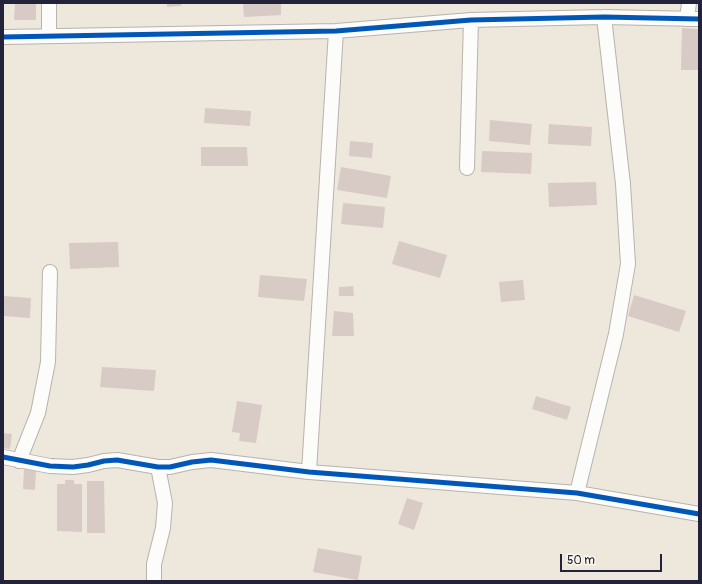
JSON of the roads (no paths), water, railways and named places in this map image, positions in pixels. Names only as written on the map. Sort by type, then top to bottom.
[{"type":"street","points":[[49,3],[49,36]]},
{"type":"street","points":[[3,37],[336,31],[470,20],[604,17],[693,19],[689,3]]},
{"type":"street","points":[[577,493],[616,334],[628,264],[623,184],[604,17]]},
{"type":"street","points":[[467,168],[470,20]]},
{"type":"street","points":[[309,472],[336,31]]},
{"type":"street","points":[[19,460],[38,413],[48,362],[50,272]]},
{"type":"street","points":[[3,457],[50,466],[88,465],[116,460],[158,467],[170,467],[192,462],[211,460],[309,472],[577,493],[699,514]]},
{"type":"street","points":[[154,581],[154,564],[163,528],[164,503],[158,467]]}]
